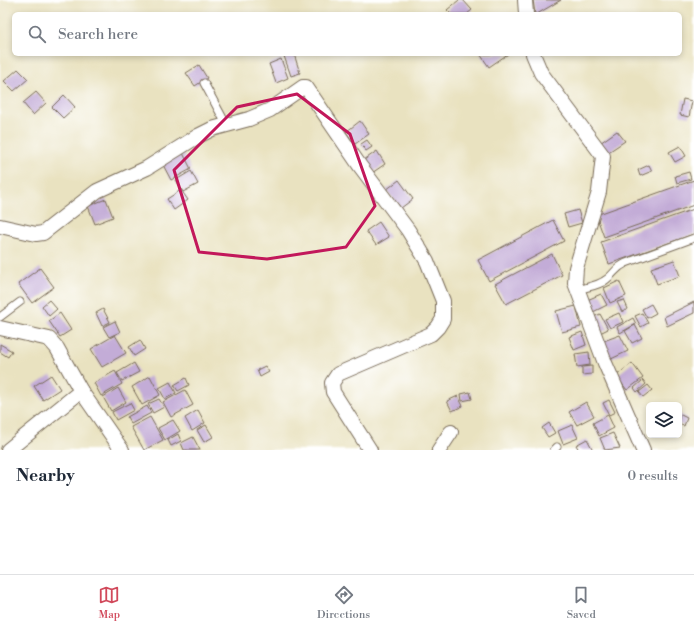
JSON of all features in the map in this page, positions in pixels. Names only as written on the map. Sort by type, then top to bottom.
[{"type":"street","points":[[526,0],[526,12]]},
{"type":"street","points":[[534,56],[541,73],[603,156],[599,192],[576,268],[575,283],[605,363],[644,450]]},
{"type":"street","points":[[0,226],[36,234],[43,233],[97,190],[148,168],[198,136],[226,124],[250,119],[270,110],[303,87],[306,87],[360,166],[408,230],[427,261],[442,301],[443,319],[431,334],[338,374],[332,383],[333,392],[370,450]]},
{"type":"street","points":[[0,328],[49,339],[57,348],[81,391],[122,450]]},
{"type":"street","points":[[8,450],[81,391]]},
{"type":"street","points":[[439,450],[451,432]]},
{"type":"lane","points":[[204,83],[226,124]]},
{"type":"lane","points":[[578,290],[600,284],[611,276],[616,268],[626,263],[694,238]]},
{"type":"lane","points":[[0,317],[20,302]]},
{"type":"highlighted area","points":[[297,94],[350,134],[375,206],[346,247],[267,259],[199,252],[174,170],[237,107]]},
{"type":"building","points":[[459,0],[463,0],[472,10],[470,12],[449,12],[447,10]]},
{"type":"building","points":[[533,0],[561,0],[540,12],[535,12]]},
{"type":"building","points":[[284,56],[295,56],[300,73],[291,76]]},
{"type":"building","points":[[481,56],[505,56],[489,67]]},
{"type":"building","points":[[281,59],[288,78],[276,83],[269,64]]},
{"type":"building","points":[[199,65],[207,78],[195,86],[186,73]]},
{"type":"building","points":[[18,69],[28,79],[14,91],[4,81]]},
{"type":"building","points":[[36,92],[46,103],[33,115],[23,103]]},
{"type":"building","points":[[64,95],[75,107],[63,118],[52,107]]},
{"type":"building","points":[[683,99],[692,101],[689,117],[680,115]]},
{"type":"building","points":[[360,121],[369,134],[355,144],[346,132]]},
{"type":"building","points":[[617,131],[625,141],[607,153],[600,143]]},
{"type":"building","points":[[367,140],[372,147],[366,151],[361,144]]},
{"type":"building","points":[[680,146],[686,156],[675,162],[669,152]]},
{"type":"building","points":[[377,151],[385,164],[372,173],[364,160]]},
{"type":"building","points":[[183,153],[191,169],[171,180],[162,163]]},
{"type":"building","points":[[649,165],[652,171],[640,176],[638,170]]},
{"type":"building","points":[[191,171],[198,184],[183,192],[176,180]]},
{"type":"building","points":[[689,172],[691,179],[677,183],[675,176]]},
{"type":"building","points":[[399,180],[413,199],[401,208],[386,190]]},
{"type":"building","points":[[694,180],[694,205],[604,237],[596,215]]},
{"type":"building","points":[[181,190],[188,200],[174,210],[167,199]]},
{"type":"building","points":[[106,199],[113,217],[95,224],[88,206]]},
{"type":"building","points":[[694,209],[694,234],[609,264],[601,242]]},
{"type":"building","points":[[578,210],[582,223],[568,227],[564,214]]},
{"type":"building","points":[[553,220],[564,241],[489,281],[478,260]]},
{"type":"building","points":[[379,222],[389,237],[376,245],[366,231]]},
{"type":"building","points":[[552,254],[562,275],[506,304],[495,284]]},
{"type":"building","points":[[674,260],[680,276],[657,284],[651,268]]},
{"type":"building","points":[[40,268],[54,287],[32,303],[18,284]]},
{"type":"building","points":[[619,281],[626,296],[610,303],[604,288]]},
{"type":"building","points":[[601,294],[607,305],[591,313],[585,301]]},
{"type":"building","points":[[49,300],[57,309],[49,316],[42,306]]},
{"type":"building","points":[[624,300],[628,309],[622,312],[617,302]]},
{"type":"building","points":[[694,302],[694,313],[667,326],[664,317]]},
{"type":"building","points":[[651,304],[656,313],[647,318],[642,309]]},
{"type":"building","points":[[576,306],[581,327],[562,332],[556,311]]},
{"type":"building","points":[[103,309],[110,322],[102,326],[96,313]]},
{"type":"building","points":[[60,313],[71,330],[60,337],[49,321]]},
{"type":"building","points":[[619,313],[623,322],[610,328],[605,319]]},
{"type":"building","points":[[642,313],[648,323],[641,327],[635,316]]},
{"type":"building","points":[[600,314],[608,329],[600,333],[592,318]]},
{"type":"building","points":[[633,318],[636,324],[620,333],[617,327]]},
{"type":"building","points":[[115,321],[120,332],[109,337],[103,327]]},
{"type":"building","points":[[635,325],[642,338],[632,343],[625,331]]},
{"type":"building","points":[[582,332],[586,345],[574,350],[569,337]]},
{"type":"building","points":[[115,335],[126,353],[102,367],[91,349]]},
{"type":"building","points":[[620,335],[628,351],[609,360],[601,342]]},
{"type":"building","points":[[140,340],[145,349],[134,356],[129,347]]},
{"type":"building","points":[[0,344],[12,351],[8,357],[0,352]]},
{"type":"building","points":[[589,352],[590,365],[577,367],[575,354]]},
{"type":"building","points":[[134,363],[139,372],[122,381],[117,373]]},
{"type":"building","points":[[632,363],[643,378],[627,390],[616,376]]},
{"type":"building","points":[[265,366],[269,372],[260,377],[257,370]]},
{"type":"building","points":[[592,366],[592,374],[582,375],[582,367]]},
{"type":"building","points":[[115,371],[122,384],[101,396],[94,383]]},
{"type":"building","points":[[51,375],[60,389],[43,400],[34,386]]},
{"type":"building","points":[[150,376],[160,395],[142,405],[132,387]]},
{"type":"building","points":[[186,378],[189,385],[178,391],[174,385]]},
{"type":"building","points":[[643,380],[646,384],[637,392],[634,388]]},
{"type":"building","points":[[170,382],[176,393],[165,399],[159,388]]},
{"type":"building","points":[[648,385],[652,390],[643,397],[639,392]]},
{"type":"building","points":[[118,388],[126,402],[111,411],[103,397]]},
{"type":"building","points":[[185,390],[193,405],[171,417],[163,402]]},
{"type":"building","points":[[470,392],[472,399],[462,401],[461,394]]},
{"type":"building","points":[[458,396],[463,406],[452,411],[447,401]]},
{"type":"building","points":[[159,399],[164,407],[153,413],[148,404]]},
{"type":"building","points":[[609,400],[615,412],[609,415],[603,403]]},
{"type":"building","points":[[586,402],[594,416],[577,425],[569,412]]},
{"type":"building","points":[[130,403],[134,410],[116,420],[112,412]]},
{"type":"building","points":[[147,406],[151,413],[131,424],[127,417]]},
{"type":"building","points":[[198,410],[205,423],[192,431],[185,418]]},
{"type":"building","points":[[608,415],[614,428],[599,436],[593,423]]},
{"type":"building","points":[[682,416],[687,418],[684,426],[682,425]]},
{"type":"building","points":[[150,417],[163,440],[144,450],[131,427]]},
{"type":"building","points":[[173,420],[180,431],[165,440],[158,428]]},
{"type":"building","points":[[549,423],[555,433],[548,437],[542,428]]},
{"type":"building","points":[[206,425],[213,437],[204,442],[197,430]]},
{"type":"building","points":[[572,425],[578,438],[563,444],[558,431]]},
{"type":"building","points":[[613,433],[620,448],[605,450],[600,438]]},
{"type":"building","points":[[178,434],[181,441],[171,446],[168,440]]},
{"type":"building","points":[[193,437],[200,450],[184,450],[181,443]]},
{"type":"building","points":[[587,439],[593,450],[579,450],[576,445]]}]
